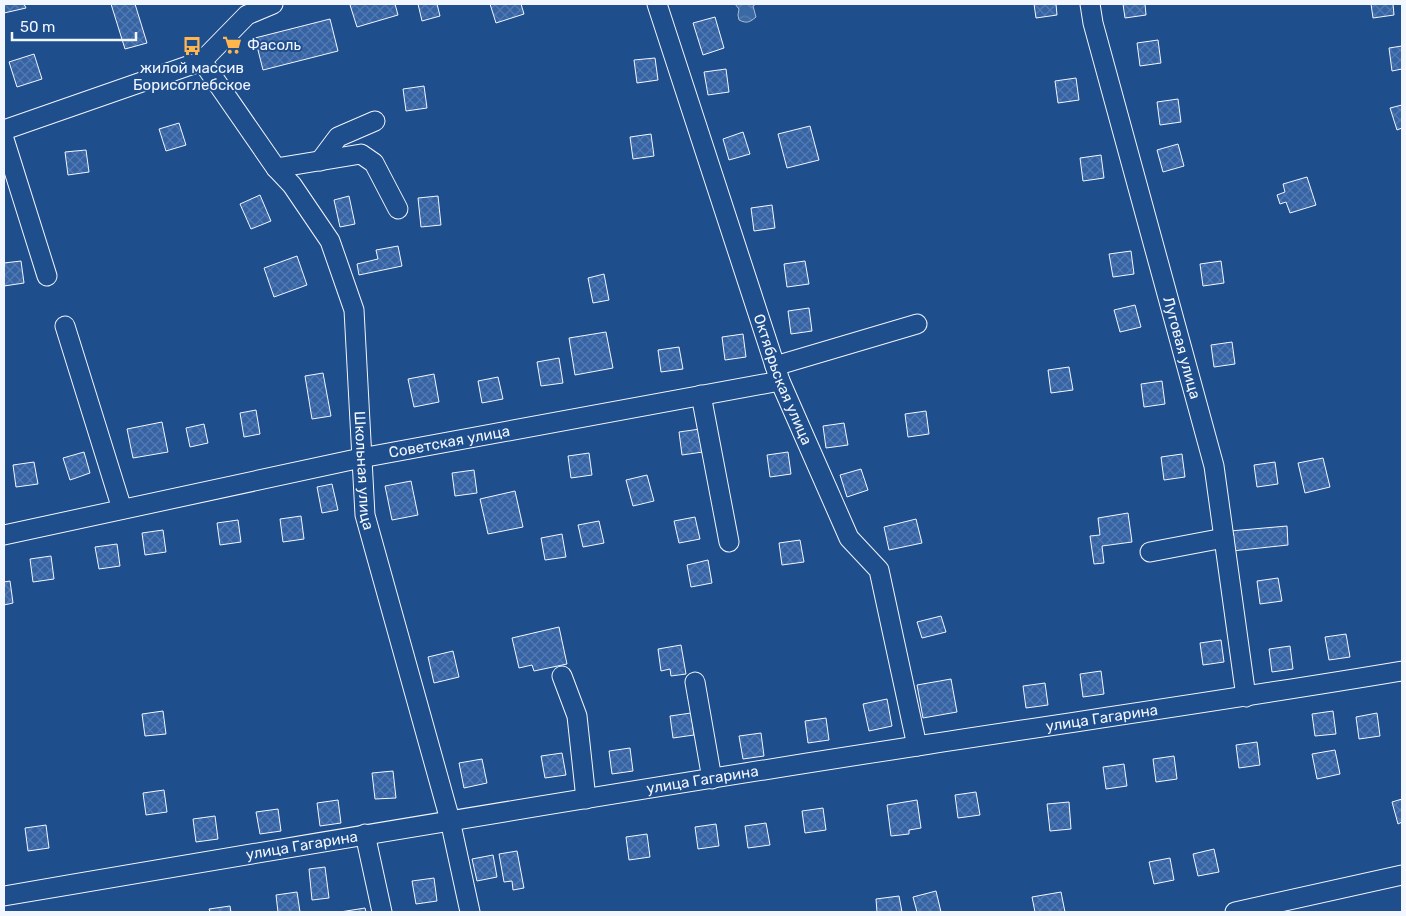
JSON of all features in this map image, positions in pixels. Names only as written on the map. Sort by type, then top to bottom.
[{"type":"street","points":[[4,130],[202,61],[247,15],[273,4]]},
{"type":"street","name":"Октябрьская улица","points":[[658,4],[777,373],[849,538],[879,570],[918,746]]},
{"type":"street","name":"Луговая улица","points":[[1090,4],[1093,23],[1214,466],[1246,697]]},
{"type":"street","name":"Школьная улица","points":[[202,61],[276,168],[292,185],[330,241],[354,310],[365,515],[450,820],[470,912]]},
{"type":"street","points":[[320,161],[338,137],[376,121]]},
{"type":"street","points":[[4,138],[48,276]]},
{"type":"street","points":[[276,168],[361,154],[374,163],[398,209]]},
{"type":"street","name":"Советская улица","points":[[4,535],[361,458],[701,395],[777,373],[917,324]]},
{"type":"street","points":[[65,326],[122,509]]},
{"type":"street","points":[[701,395],[729,542]]},
{"type":"street","points":[[1150,552],[1224,538]]},
{"type":"street","name":"улица Гагарина","points":[[4,896],[586,798],[1246,697],[1402,671]]},
{"type":"street","points":[[562,676],[577,716],[586,798]]},
{"type":"street","points":[[695,682],[712,779]]},
{"type":"street","points":[[365,834],[382,912]]},
{"type":"street","points":[[1235,912],[1402,875]]},
{"type":"water","points":[[735,4],[756,4],[753,6],[756,17],[748,22],[739,20],[739,9]]},
{"type":"building","points":[[4,4],[24,4],[26,8],[4,13]]},
{"type":"building","points":[[111,4],[135,4],[147,43],[125,49]]},
{"type":"building","points":[[395,4],[398,15],[357,27],[350,5]]},
{"type":"building","points":[[418,4],[437,4],[440,16],[422,21]]},
{"type":"building","points":[[490,4],[521,4],[524,14],[496,23]]},
{"type":"building","points":[[1034,4],[1056,4],[1057,15],[1036,18]]},
{"type":"building","points":[[1123,4],[1145,4],[1146,15],[1125,18]]},
{"type":"building","points":[[1371,4],[1393,4],[1394,15],[1373,18]]},
{"type":"building","points":[[715,17],[724,48],[703,55],[693,23]]},
{"type":"building","points":[[330,19],[338,51],[263,70],[255,38]]},
{"type":"building","points":[[1158,40],[1161,63],[1140,66],[1137,43]]},
{"type":"building","points":[[1402,46],[1402,69],[1392,71],[1389,48]]},
{"type":"building","points":[[34,54],[42,79],[17,87],[9,62]]},
{"type":"building","points":[[655,58],[658,80],[637,83],[634,60]]},
{"type":"building","points":[[726,69],[729,92],[708,95],[704,72]]},
{"type":"building","points":[[1076,78],[1079,100],[1058,103],[1055,81]]},
{"type":"building","points":[[424,86],[427,108],[406,111],[403,89]]},
{"type":"building","points":[[1178,99],[1181,122],[1160,125],[1157,102]]},
{"type":"building","points":[[1402,105],[1402,128],[1397,130],[1390,108]]},
{"type":"building","points":[[179,123],[186,145],[166,151],[159,129]]},
{"type":"building","points":[[810,126],[819,160],[787,168],[778,134]]},
{"type":"building","points":[[743,132],[750,154],[729,160],[723,139]]},
{"type":"building","points":[[651,134],[654,156],[633,159],[630,137]]},
{"type":"building","points":[[1178,144],[1184,166],[1163,172],[1157,150]]},
{"type":"building","points":[[86,150],[89,172],[68,175],[65,152]]},
{"type":"building","points":[[1101,155],[1104,178],[1083,181],[1080,158]]},
{"type":"building","points":[[1307,177],[1316,205],[1290,213],[1286,202],[1280,204],[1277,195],[1285,192],[1283,184]]},
{"type":"building","points":[[260,195],[271,221],[251,229],[240,204]]},
{"type":"building","points":[[349,196],[355,224],[340,227],[334,200]]},
{"type":"building","points":[[438,196],[441,225],[421,227],[418,198]]},
{"type":"building","points":[[772,205],[775,228],[754,231],[751,208]]},
{"type":"building","points":[[398,246],[402,266],[359,275],[357,264],[378,259],[376,250]]},
{"type":"building","points":[[1131,251],[1134,274],[1113,277],[1109,254]]},
{"type":"building","points":[[297,256],[307,285],[274,297],[264,268]]},
{"type":"building","points":[[21,261],[24,283],[4,286],[4,263]]},
{"type":"building","points":[[805,261],[809,284],[787,287],[784,264]]},
{"type":"building","points":[[1221,261],[1224,283],[1203,286],[1200,264]]},
{"type":"building","points":[[604,274],[609,300],[593,303],[588,278]]},
{"type":"building","points":[[1135,305],[1141,327],[1120,332],[1114,310]]},
{"type":"building","points":[[809,308],[812,331],[791,334],[788,311]]},
{"type":"building","points":[[606,332],[613,368],[575,375],[569,338]]},
{"type":"building","points":[[743,334],[746,357],[725,360],[722,337]]},
{"type":"building","points":[[1232,342],[1235,364],[1214,367],[1211,345]]},
{"type":"building","points":[[679,347],[683,369],[661,372],[658,350]]},
{"type":"building","points":[[559,358],[563,383],[541,386],[537,362]]},
{"type":"building","points":[[1069,367],[1073,390],[1051,393],[1048,370]]},
{"type":"building","points":[[323,373],[331,416],[312,419],[305,376]]},
{"type":"building","points":[[434,374],[439,402],[414,407],[408,379]]},
{"type":"building","points":[[498,377],[503,399],[482,403],[478,381]]},
{"type":"building","points":[[1162,381],[1165,404],[1144,407],[1141,384]]},
{"type":"building","points":[[256,410],[260,434],[244,437],[240,413]]},
{"type":"building","points":[[926,411],[929,434],[908,437],[905,414]]},
{"type":"building","points":[[162,422],[168,452],[133,458],[127,429]]},
{"type":"building","points":[[844,423],[848,445],[826,448],[823,426]]},
{"type":"building","points":[[204,424],[208,443],[190,447],[186,428]]},
{"type":"building","points":[[700,429],[703,452],[682,455],[679,432]]},
{"type":"building","points":[[84,452],[90,473],[70,480],[63,458]]},
{"type":"building","points":[[788,452],[791,474],[770,477],[767,455]]},
{"type":"building","points":[[589,453],[592,475],[571,478],[568,456]]},
{"type":"building","points":[[1182,454],[1185,477],[1164,480],[1161,457]]},
{"type":"building","points":[[1323,458],[1330,487],[1305,493],[1298,463]]},
{"type":"building","points":[[34,462],[38,484],[16,487],[13,465]]},
{"type":"building","points":[[1275,462],[1278,484],[1257,487],[1254,465]]},
{"type":"building","points":[[861,469],[868,490],[847,497],[840,475]]},
{"type":"building","points":[[474,470],[477,493],[455,496],[452,473]]},
{"type":"building","points":[[647,475],[654,501],[633,506],[626,480]]},
{"type":"building","points":[[411,481],[418,515],[392,520],[385,486]]},
{"type":"building","points":[[332,484],[338,510],[322,513],[317,487]]},
{"type":"building","points":[[515,491],[523,527],[488,534],[480,499]]},
{"type":"building","points":[[1128,513],[1132,542],[1102,546],[1104,563],[1094,564],[1090,536],[1100,535],[1098,518]]},
{"type":"building","points":[[301,516],[304,539],[283,542],[280,519]]},
{"type":"building","points":[[695,517],[700,539],[679,543],[674,521]]},
{"type":"building","points":[[916,519],[922,543],[889,550],[884,527]]},
{"type":"building","points":[[238,520],[241,542],[220,545],[217,523]]},
{"type":"building","points":[[599,521],[604,543],[583,547],[578,525]]},
{"type":"building","points":[[1287,526],[1288,545],[1232,551],[1230,531]]},
{"type":"building","points":[[163,530],[166,552],[145,555],[142,533]]},
{"type":"building","points":[[562,534],[566,557],[545,560],[541,538]]},
{"type":"building","points":[[800,540],[804,562],[782,565],[779,543]]},
{"type":"building","points":[[117,544],[120,566],[99,569],[95,547]]},
{"type":"building","points":[[51,556],[54,579],[33,582],[30,559]]},
{"type":"building","points":[[708,560],[712,583],[691,587],[687,565]]},
{"type":"building","points":[[1278,578],[1282,601],[1260,604],[1257,581]]},
{"type":"building","points":[[10,581],[13,603],[4,605],[4,582]]},
{"type":"building","points":[[941,616],[946,632],[922,638],[917,622]]},
{"type":"building","points":[[559,627],[567,664],[534,671],[532,665],[519,668],[512,638]]},
{"type":"building","points":[[1346,634],[1350,657],[1329,660],[1325,637]]},
{"type":"building","points":[[1221,640],[1224,662],[1203,665],[1200,643]]},
{"type":"building","points":[[681,645],[686,674],[671,676],[670,669],[661,671],[658,649]]},
{"type":"building","points":[[1290,646],[1293,669],[1272,672],[1269,649]]},
{"type":"building","points":[[453,651],[459,677],[434,683],[428,657]]},
{"type":"building","points":[[1101,671],[1104,694],[1083,697],[1080,674]]},
{"type":"building","points":[[951,679],[957,712],[923,718],[917,685]]},
{"type":"building","points":[[1045,683],[1048,705],[1026,708],[1023,686]]},
{"type":"building","points":[[887,699],[892,726],[869,731],[863,704]]},
{"type":"building","points":[[163,711],[166,734],[145,736],[142,714]]},
{"type":"building","points":[[1333,711],[1336,734],[1315,736],[1312,714]]},
{"type":"building","points":[[691,713],[694,735],[673,738],[670,716]]},
{"type":"building","points":[[1377,713],[1380,736],[1359,739],[1356,717]]},
{"type":"building","points":[[826,718],[829,740],[808,743],[805,721]]},
{"type":"building","points":[[761,733],[764,756],[743,759],[739,736]]},
{"type":"building","points":[[1257,742],[1260,765],[1239,768],[1236,745]]},
{"type":"building","points":[[630,748],[633,771],[612,774],[609,751]]},
{"type":"building","points":[[1335,750],[1340,774],[1317,779],[1312,754]]},
{"type":"building","points":[[562,753],[566,775],[545,778],[541,756]]},
{"type":"building","points":[[1174,756],[1177,779],[1156,782],[1153,759]]},
{"type":"building","points":[[482,759],[487,783],[464,788],[459,763]]},
{"type":"building","points":[[1124,764],[1127,786],[1106,789],[1103,767]]},
{"type":"building","points":[[393,771],[396,798],[375,799],[372,773]]},
{"type":"building","points":[[164,790],[167,812],[146,815],[143,793]]},
{"type":"building","points":[[976,792],[980,815],[958,818],[955,795]]},
{"type":"building","points":[[1402,799],[1402,822],[1398,824],[1392,802]]},
{"type":"building","points":[[338,800],[341,823],[320,826],[317,803]]},
{"type":"building","points":[[917,800],[921,828],[909,830],[909,834],[891,836],[887,805]]},
{"type":"building","points":[[1069,802],[1071,829],[1050,831],[1047,804]]},
{"type":"building","points":[[823,808],[826,830],[805,833],[802,811]]},
{"type":"building","points":[[278,809],[281,831],[260,834],[256,812]]},
{"type":"building","points":[[215,816],[218,839],[196,842],[193,819]]},
{"type":"building","points":[[766,823],[770,845],[748,848],[745,826]]},
{"type":"building","points":[[716,824],[719,846],[698,849],[695,827]]},
{"type":"building","points":[[46,825],[49,848],[28,851],[25,828]]},
{"type":"building","points":[[647,834],[650,857],[629,860],[626,837]]},
{"type":"building","points":[[1214,849],[1219,872],[1198,876],[1193,854]]},
{"type":"building","points":[[517,851],[524,888],[513,890],[512,881],[504,882],[499,854]]},
{"type":"building","points":[[493,855],[497,877],[477,881],[472,859]]},
{"type":"building","points":[[1170,858],[1174,880],[1154,884],[1149,862]]},
{"type":"building","points":[[325,867],[329,898],[312,900],[309,869]]},
{"type":"building","points":[[434,878],[437,901],[416,904],[412,881]]},
{"type":"building","points":[[936,891],[941,912],[917,912],[913,897]]},
{"type":"building","points":[[297,892],[300,912],[278,912],[276,895]]},
{"type":"building","points":[[1061,892],[1065,912],[1035,912],[1032,897]]},
{"type":"building","points":[[899,896],[902,912],[877,912],[876,899]]},
{"type":"building","points":[[230,906],[231,912],[210,912],[209,909]]},
{"type":"building","points":[[365,908],[366,912],[340,912]]},
{"type":"place","name":"Фасоль","points":[[232,45]]},
{"type":"place","name":"жилой массив Борисоглебское","points":[[192,46]]}]
